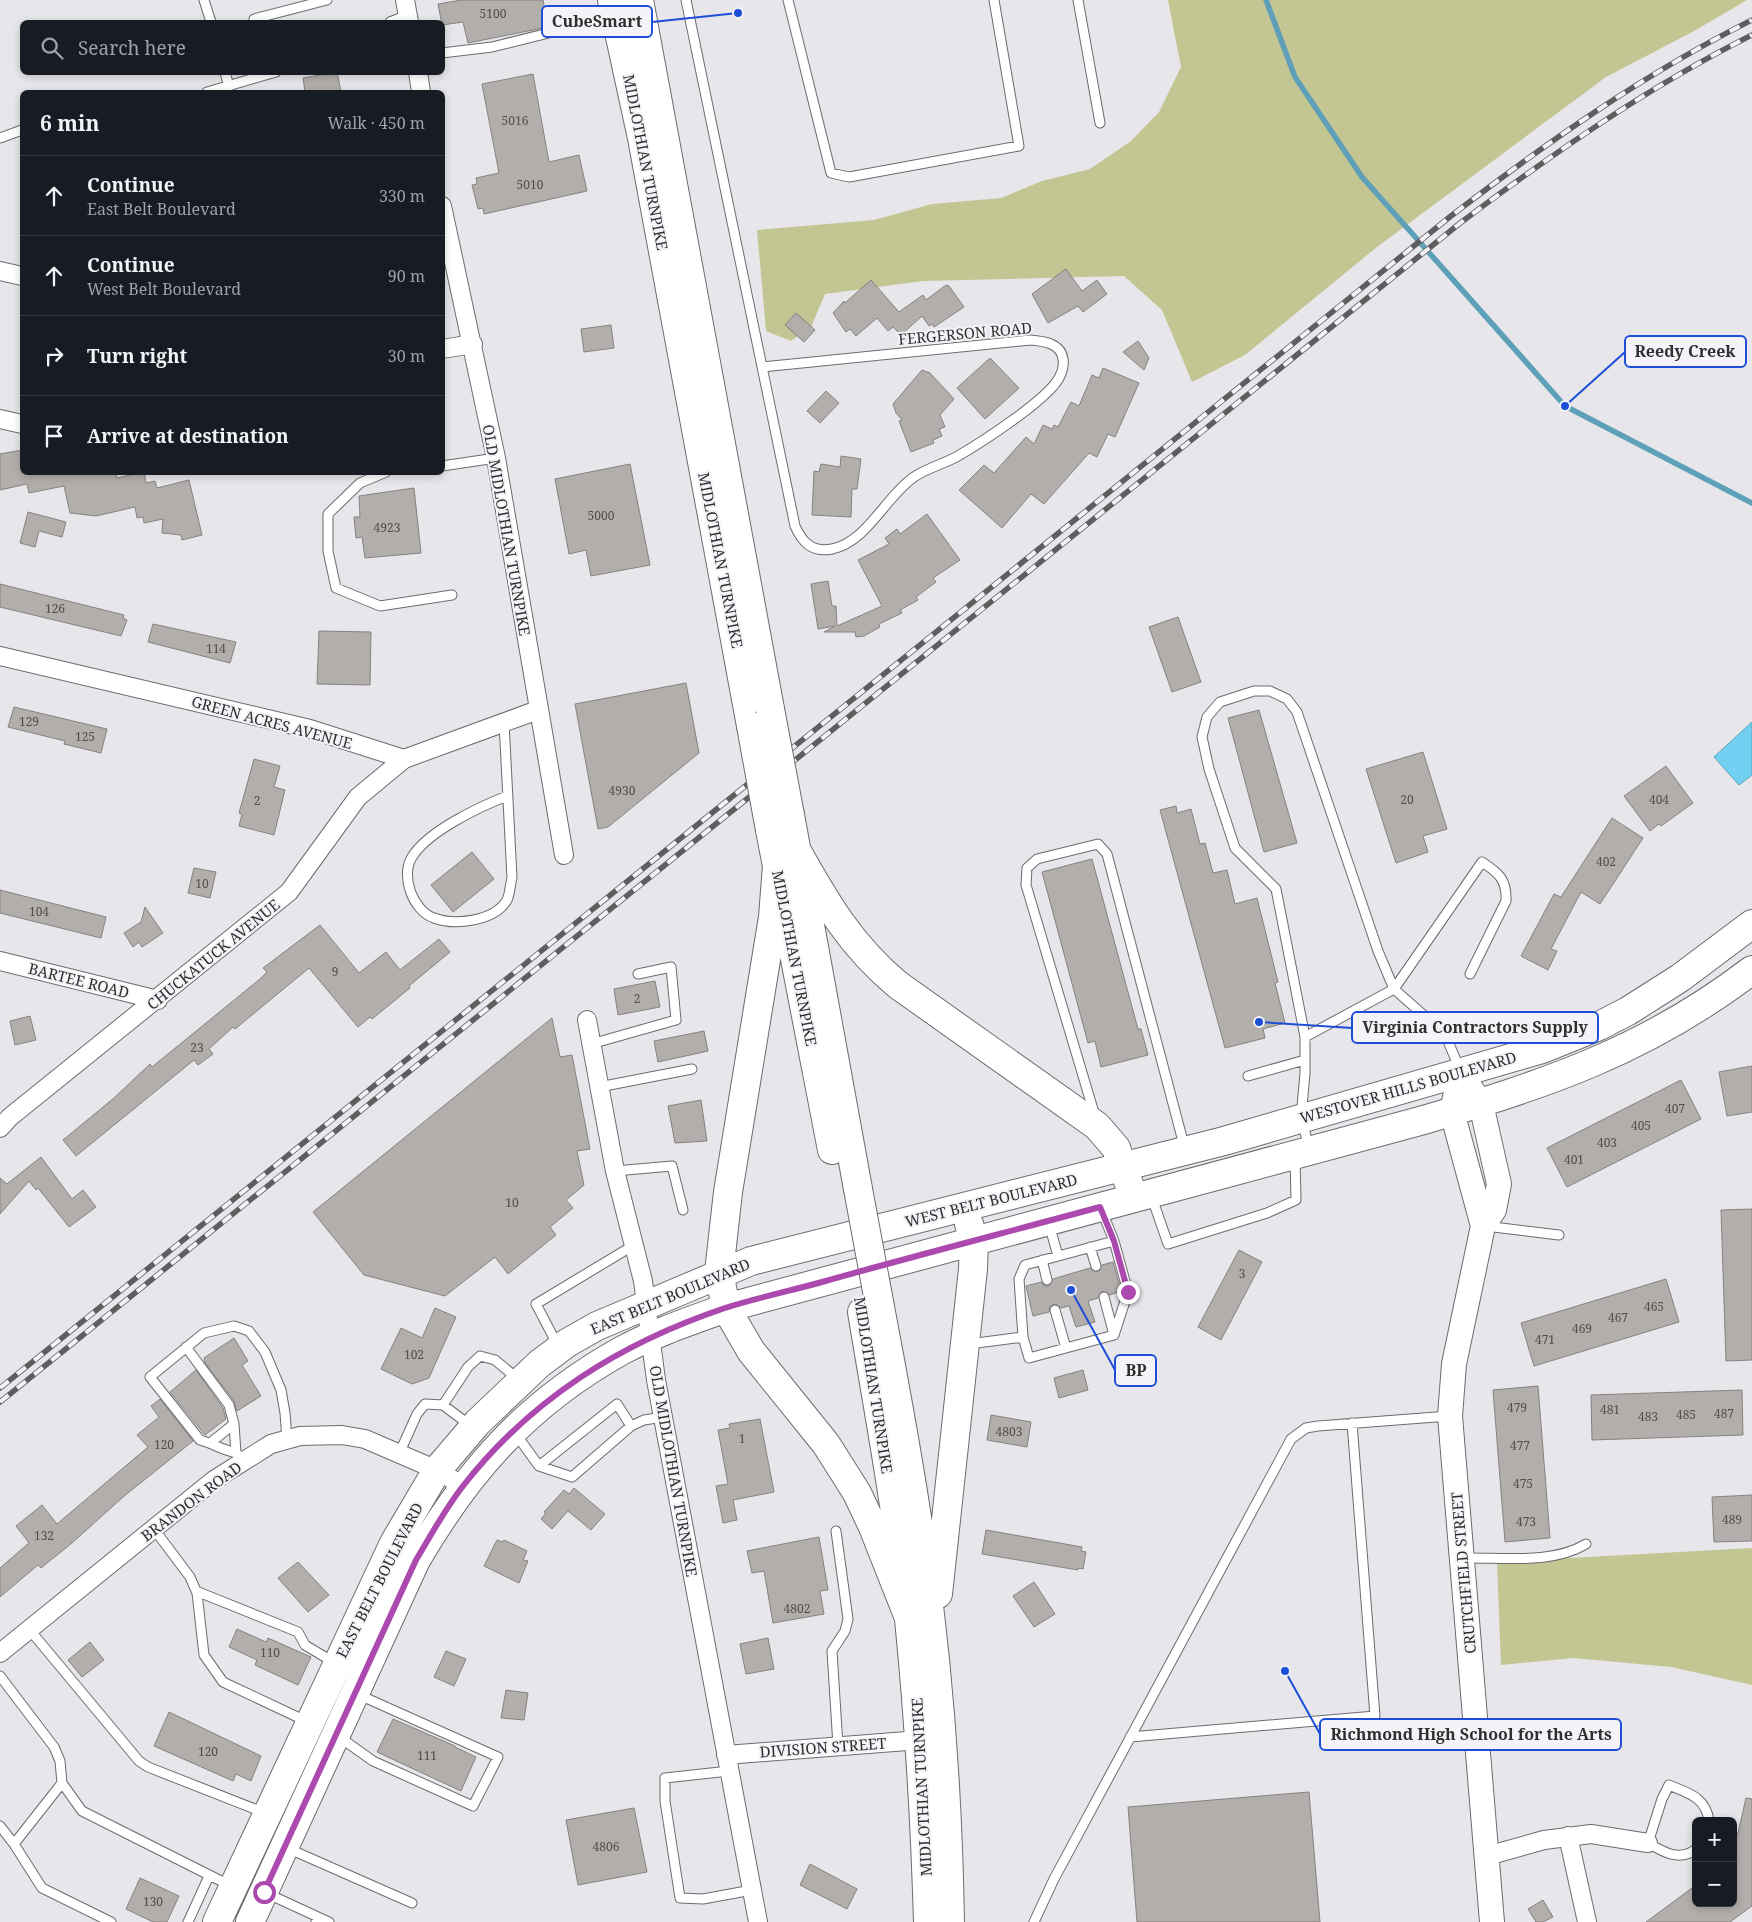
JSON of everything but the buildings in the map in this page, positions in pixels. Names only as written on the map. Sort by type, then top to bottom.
[{"type":"main road","name":"MIDLOTHIAN TURNPIKE","points":[[639,0],[780,823],[871,1309],[921,1545],[933,1642],[928,1922]]},
{"type":"main road","name":"MIDLOTHIAN TURNPIKE","points":[[614,8],[761,717]]},
{"type":"main road","points":[[787,858],[867,958],[898,985],[1097,1126],[1116,1148],[1124,1167],[1148,1194]]},
{"type":"main road","points":[[787,858],[773,916],[728,1192],[719,1272],[726,1308],[751,1351],[826,1444],[857,1493],[873,1527],[909,1618]]},
{"type":"main road","name":"WESTOVER HILLS BOULEVARD","points":[[1124,1167],[1186,1151],[1542,1048],[1599,1026],[1628,1011],[1680,978],[1752,924]]},
{"type":"main road","points":[[974,1241],[1481,1104],[1572,1073],[1628,1048],[1716,998],[1752,970]]},
{"type":"main road","name":"WEST BELT BOULEVARD","points":[[858,1232],[1124,1167]]},
{"type":"main road","points":[[933,1642],[964,1344],[974,1269],[974,1241],[964,1206]]},
{"type":"main road","name":"EAST BELT BOULEVARD","points":[[250,1922],[284,1847],[323,1729],[394,1543],[437,1470],[472,1428],[520,1380],[559,1349],[597,1326],[719,1272],[751,1260],[858,1232]]},
{"type":"main road","name":"EAST BELT BOULEVARD","points":[[341,1682],[442,1516],[463,1486],[513,1431],[554,1396],[587,1372],[660,1333],[726,1308],[974,1241]]},
{"type":"main road","name":"MIDLOTHIAN TURNPIKE","points":[[871,1309],[909,1618],[931,1739],[950,1922]]},
{"type":"main road","points":[[660,1333],[718,1333],[733,1339],[751,1351]]},
{"type":"main road","name":"EAST BELT BOULEVARD","points":[[216,1922],[221,1882],[323,1729]]},
{"type":"street","points":[[418,75],[421,90]]},
{"type":"street","name":"OLD MIDLOTHIAN TURNPIKE","points":[[445,219],[496,458],[564,855]]},
{"type":"street","points":[[0,271],[20,276]]},
{"type":"street","points":[[445,349],[473,344]]},
{"type":"street","points":[[0,419],[20,424]]},
{"type":"street","name":"GREEN ACRES AVENUE","points":[[0,656],[310,729],[404,758]]},
{"type":"street","points":[[404,758],[538,710]]},
{"type":"street","name":"CHUCKATUCK AVENUE","points":[[0,1128],[10,1117],[158,1000],[289,892],[358,797],[404,758]]},
{"type":"street","name":"BARTEE ROAD","points":[[0,961],[158,1000]]},
{"type":"street","name":"OLD MIDLOTHIAN TURNPIKE","points":[[587,1020],[615,1171],[634,1245],[646,1304],[660,1333],[663,1417],[758,1922]]},
{"type":"street","name":"CRUTCHFIELD STREET","points":[[1460,1072],[1481,1104],[1499,1184],[1494,1210],[1483,1226],[1454,1364],[1450,1416],[1492,1922]]},
{"type":"street","name":"CRUTCHFIELD STREET","points":[[1460,1072],[1452,1112],[1483,1226]]},
{"type":"street","name":"BRANDON ROAD","points":[[0,1653],[240,1457],[271,1444],[300,1436],[342,1435],[365,1439],[437,1470],[463,1486]]},
{"type":"street","name":"DIVISION STREET","points":[[728,1763],[838,1746],[931,1739]]},
{"type":"street","points":[[1487,1856],[1544,1840],[1591,1834],[1648,1843]]},
{"type":"street","points":[[1568,1836],[1587,1922]]},
{"type":"lane","points":[[204,0],[210,20]]},
{"type":"lane","points":[[254,19],[327,0]]},
{"type":"lane","name":"FERGERSON ROAD","points":[[686,0],[762,367],[795,526],[801,538],[808,545],[825,550],[840,546],[858,535],[912,478],[957,457],[1014,420],[1059,378],[1063,359],[1060,351],[1053,345],[1030,340],[762,367]]},
{"type":"lane","points":[[788,0],[831,173],[849,177],[1020,146],[994,0]]},
{"type":"lane","points":[[1078,0],[1100,124]]},
{"type":"lane","points":[[445,53],[492,48],[614,8]]},
{"type":"lane","points":[[394,20],[407,13]]},
{"type":"lane","points":[[226,75],[229,87]]},
{"type":"lane","points":[[216,90],[267,75]]},
{"type":"lane","points":[[0,138],[20,131]]},
{"type":"lane","points":[[445,466],[496,458]]},
{"type":"lane","points":[[379,475],[360,483],[328,514],[328,551],[336,588],[380,606],[452,595]]},
{"type":"lane","points":[[1148,1194],[1168,1244],[1267,1213],[1296,1200],[1302,1152],[1301,1118],[1305,1037],[1276,889],[1235,848],[1209,769],[1202,737],[1207,716],[1220,702],[1254,692],[1270,691],[1287,699],[1297,712],[1378,951],[1394,989],[1445,1034],[1460,1072]]},
{"type":"lane","points":[[504,722],[512,878],[507,900],[496,913],[477,920],[448,921],[432,918],[409,892],[406,875],[411,858],[422,845],[472,810],[507,796]]},
{"type":"lane","points":[[1097,1126],[1026,885],[1027,868],[1037,859],[1098,844],[1107,854],[1186,1151]]},
{"type":"lane","points":[[1305,1037],[1394,989],[1482,862],[1498,872],[1502,878],[1506,889],[1506,901],[1470,974]]},
{"type":"lane","points":[[591,1044],[676,1020],[671,967],[638,974]]},
{"type":"lane","points":[[1248,1076],[1305,1060]]},
{"type":"lane","points":[[599,1087],[692,1069]]},
{"type":"lane","points":[[615,1171],[672,1166],[683,1210]]},
{"type":"lane","points":[[1100,1207],[1114,1241],[1128,1292],[1114,1335]]},
{"type":"lane","points":[[1048,1221],[1058,1256]]},
{"type":"lane","points":[[1483,1226],[1560,1235]]},
{"type":"lane","points":[[1114,1241],[1025,1265],[1019,1279],[1023,1337],[1029,1358],[1114,1335]]},
{"type":"lane","points":[[559,1349],[536,1304],[634,1245]]},
{"type":"lane","points":[[1090,1247],[1096,1266]]},
{"type":"lane","points":[[1042,1260],[1047,1280]]},
{"type":"lane","points":[[1104,1296],[1114,1335]]},
{"type":"lane","points":[[1055,1310],[1066,1348]]},
{"type":"lane","points":[[240,1457],[200,1440],[150,1378],[204,1333],[234,1326],[249,1331],[265,1352],[281,1390],[287,1440]]},
{"type":"lane","points":[[964,1344],[1023,1337]]},
{"type":"lane","points":[[186,1347],[229,1405],[240,1457]]},
{"type":"lane","points":[[443,1405],[468,1367],[480,1356],[495,1360],[520,1380]]},
{"type":"lane","points":[[400,1454],[417,1414],[425,1404],[443,1405],[472,1428]]},
{"type":"lane","points":[[539,1466],[617,1404],[631,1426]]},
{"type":"lane","points":[[1034,1922],[1054,1879],[1291,1438],[1306,1428],[1450,1416]]},
{"type":"lane","points":[[513,1431],[539,1466],[572,1477],[631,1426],[644,1420],[663,1417]]},
{"type":"lane","points":[[1130,1737],[1375,1716],[1352,1423]]},
{"type":"lane","points":[[210,1443],[234,1424]]},
{"type":"lane","points":[[154,1529],[190,1577],[196,1591],[204,1655],[223,1682],[323,1729],[373,1761],[473,1806],[498,1757],[341,1682],[305,1646],[298,1632],[196,1591]]},
{"type":"lane","points":[[836,1530],[848,1619],[845,1632],[832,1651],[838,1746]]},
{"type":"lane","points":[[1462,1558],[1554,1556],[1573,1552],[1586,1544]]},
{"type":"lane","points":[[29,1629],[139,1761],[148,1767],[267,1814]]},
{"type":"lane","points":[[0,1676],[54,1747],[60,1761],[62,1783],[82,1811],[221,1882],[188,1922]]},
{"type":"lane","points":[[728,1763],[665,1778],[665,1801],[680,1898],[703,1899],[752,1890]]},
{"type":"lane","points":[[14,1844],[62,1783]]},
{"type":"lane","points":[[1692,1853],[1678,1856],[1664,1853],[1648,1843],[1668,1785],[1695,1795],[1704,1804],[1708,1817]]},
{"type":"lane","points":[[0,1826],[42,1888],[111,1922]]},
{"type":"lane","points":[[284,1847],[412,1903]]},
{"type":"lane","points":[[264,1892],[317,1920],[329,1922]]},
{"type":"green space","points":[[1168,0],[1747,0],[1696,30],[1606,77],[1377,247],[1245,355],[1192,382],[1162,310],[1124,276],[923,281],[825,294],[811,327],[791,341],[766,331],[757,230],[874,220],[932,204],[1001,198],[1042,181],[1090,169],[1131,141],[1159,112],[1181,67]]},
{"type":"green space","points":[[1752,1548],[1752,1685],[1671,1667],[1573,1658],[1501,1665],[1497,1562]]},
{"type":"water","points":[[1752,722],[1752,775],[1739,785],[1714,757]]},
{"type":"waterway","points":[[1266,0],[1295,77],[1362,177],[1565,406],[1752,503]]},
{"type":"railway","points":[[0,1388],[1451,216],[1523,162],[1634,86],[1752,20]]},
{"type":"railway","points":[[0,1402],[1459,224],[1529,172],[1638,99],[1713,55],[1752,35]]},
{"type":"place","name":"CubeSmart","points":[[738,13]]},
{"type":"place","name":"Reedy Creek","points":[[1565,406]]},
{"type":"place","name":"Virginia Contractors Supply","points":[[1259,1022]]},
{"type":"place","name":"BP","points":[[1071,1290]]},
{"type":"place","name":"Richmond High School for the Arts","points":[[1285,1671]]},
{"type":"route","points":[[264,1892],[416,1560],[442,1516],[463,1486],[523,1421],[587,1372],[650,1337],[726,1308],[1100,1207],[1114,1241],[1128,1292]]}]
